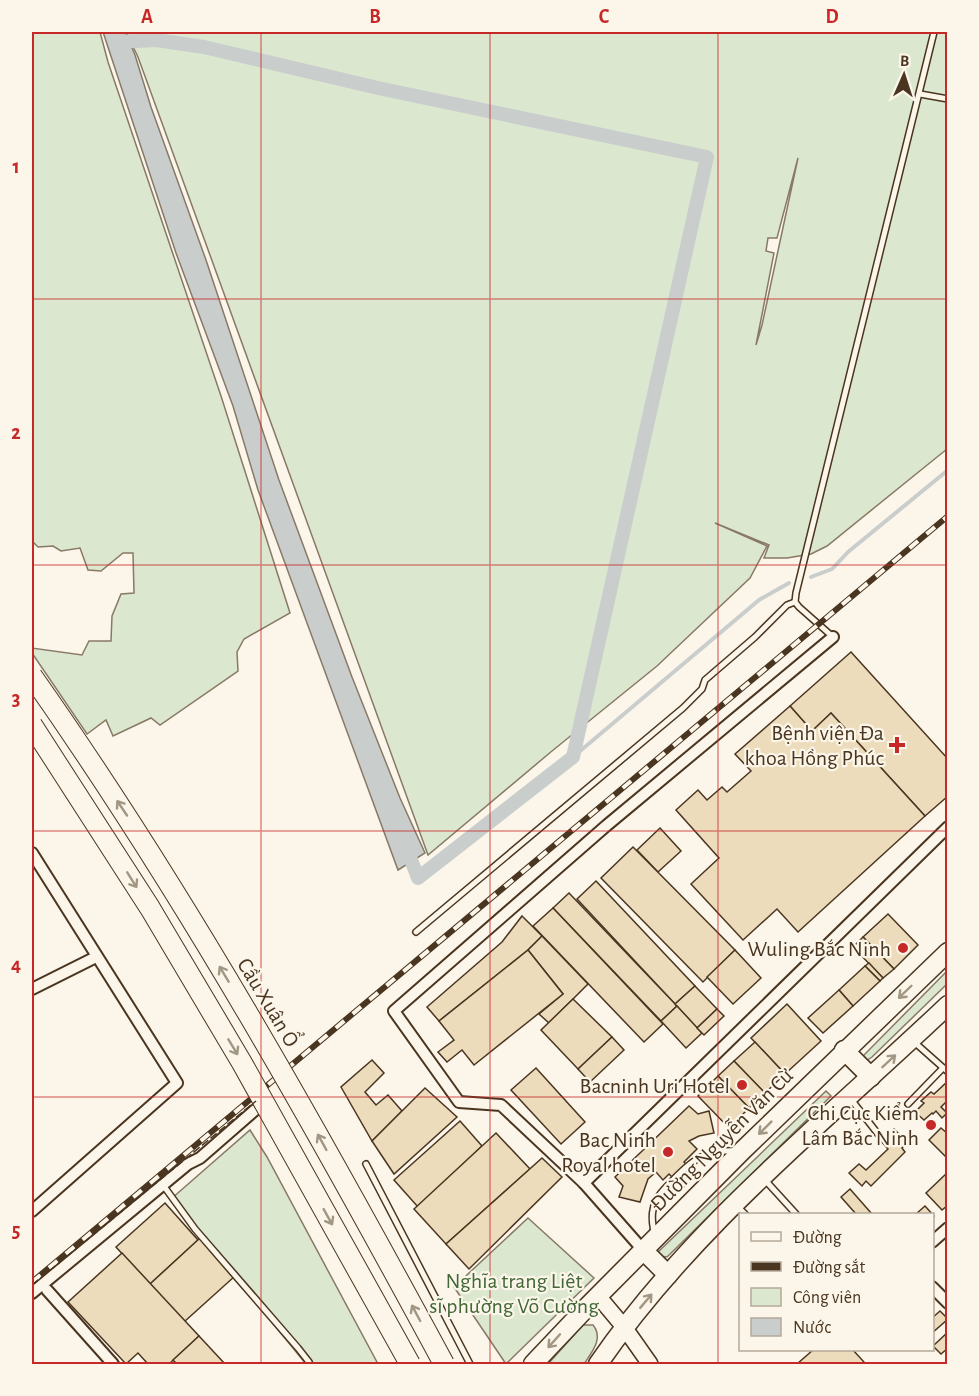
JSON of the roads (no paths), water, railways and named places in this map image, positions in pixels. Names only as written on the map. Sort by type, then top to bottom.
[{"type":"highway","name":"Cầu Xuân Ổ","points":[[32,676],[126,814],[183,903],[300,1102],[444,1365]]},
{"type":"highway","points":[[32,725],[150,908],[243,1064],[410,1365]]},
{"type":"main road","name":"Đường Nguyễn Văn Cừ","points":[[533,1365],[742,1151],[948,952]]},
{"type":"main road","points":[[598,1365],[624,1327],[668,1275],[740,1209],[761,1177],[948,1005]]},
{"type":"main road","points":[[844,1050],[871,1077]]},
{"type":"main road","points":[[649,1244],[668,1275]]},
{"type":"street","points":[[649,1244],[501,1105],[459,1102],[394,1011],[606,826],[833,638]]},
{"type":"street","points":[[584,1183],[948,827]]},
{"type":"street","points":[[32,853],[177,1083],[32,1211]]},
{"type":"street","points":[[32,989],[96,957]]},
{"type":"street","points":[[32,1293],[188,1164],[200,1158],[255,1110]]},
{"type":"street","points":[[934,1241],[948,1228]]},
{"type":"street","points":[[934,1288],[948,1303]]},
{"type":"street","points":[[46,1290],[113,1365]]},
{"type":"street","points":[[598,1296],[624,1327],[650,1365]]},
{"type":"lane","points":[[795,602],[934,32]]},
{"type":"lane","points":[[920,94],[948,99]]},
{"type":"lane","points":[[795,602],[833,638]]},
{"type":"lane","points":[[416,933],[683,708],[702,689],[705,680],[755,637],[787,605],[795,602]]},
{"type":"lane","points":[[908,1104],[946,1070],[911,1040]]},
{"type":"lane","points":[[849,1096],[878,1134]]},
{"type":"lane","points":[[649,1244],[651,1217],[660,1193],[692,1161],[709,1153],[742,1151]]},
{"type":"lane","points":[[366,1164],[470,1365]]},
{"type":"lane","points":[[761,1177],[794,1213]]},
{"type":"lane","points":[[163,1185],[195,1229],[298,1348],[309,1362],[307,1365]]},
{"type":"water","points":[[103,32],[125,32],[135,55],[279,480],[352,677],[400,798],[425,853],[398,870],[258,490],[233,406],[176,253]]},
{"type":"waterway","points":[[113,32],[117,42],[156,40],[204,47],[378,88],[707,157],[573,757],[418,878],[405,844]]},
{"type":"waterway","points":[[811,577],[832,569],[848,552],[948,470]]},
{"type":"waterway","points":[[573,757],[759,600],[789,583]]},
{"type":"railway","points":[[32,1282],[948,516]]},
{"type":"place","name":"Bệnh viện Đa khoa Hồng Phúc","points":[[897,745]]},
{"type":"place","name":"Wuling Bắc Ninh","points":[[903,948]]},
{"type":"place","name":"Bacninh Uri Hotel","points":[[742,1085]]},
{"type":"place","name":"Chi Cục Kiểm Lâm Bắc Ninh","points":[[931,1125]]},
{"type":"place","name":"Bac Ninh Royal hotel","points":[[668,1152]]},
{"type":"park label","name":"Nghĩa trang Liệt sĩ phường Võ Cường","points":[[514,1292]]}]
